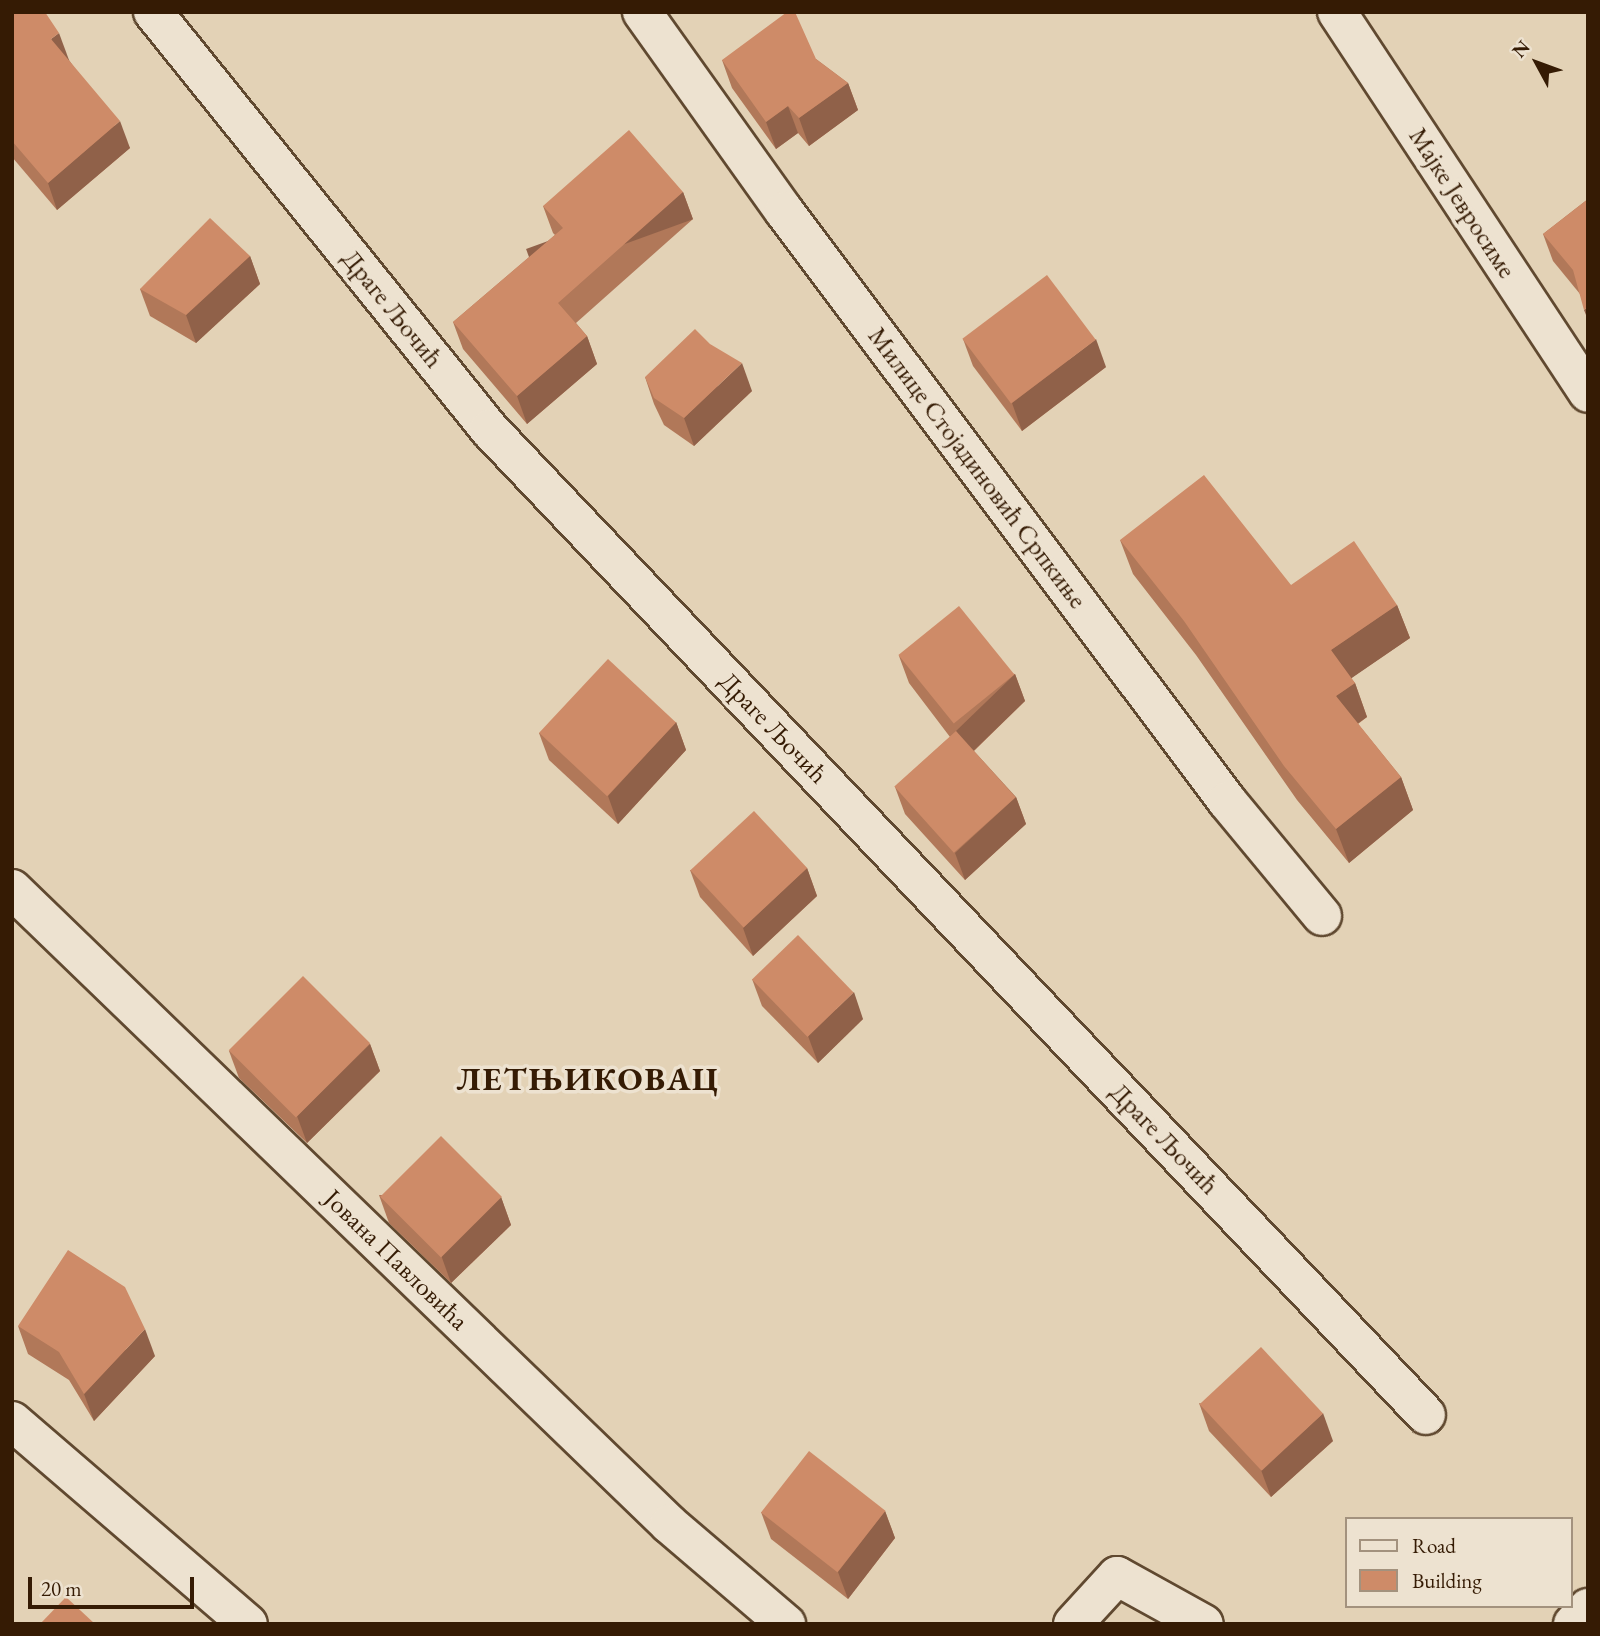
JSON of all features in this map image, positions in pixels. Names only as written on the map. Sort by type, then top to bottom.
[{"type":"street","name":"Драге Љочић","points":[[153,12],[489,429],[1426,1415]]},
{"type":"street","name":"Милице Стојадиновић Српкиње","points":[[642,12],[784,211],[1219,790],[1322,916]]},
{"type":"street","name":"Мајке Јевросиме","points":[[1337,12],[1588,393]]},
{"type":"street","name":"Јована Павловића","points":[[12,889],[669,1524],[786,1624]]},
{"type":"street","points":[[12,1421],[248,1624]]},
{"type":"street","points":[[1073,1624],[1116,1576],[1204,1624]]},
{"type":"street","points":[[1573,1624],[1588,1608]]},
{"type":"building","points":[[12,12],[45,12],[59,33],[51,39],[120,121],[48,183],[12,141]]},
{"type":"building","points":[[787,12],[795,12],[816,59],[848,83],[799,118],[788,106],[766,122],[722,60]]},
{"type":"building","points":[[629,130],[683,192],[558,303],[587,336],[517,396],[453,322],[563,228],[543,206]]},
{"type":"building","points":[[1588,199],[1588,307],[1584,310],[1573,270],[1543,234]]},
{"type":"building","points":[[210,218],[250,256],[186,315],[140,289]]},
{"type":"building","points":[[1047,275],[1096,340],[1011,403],[962,339]]},
{"type":"building","points":[[695,329],[710,344],[742,363],[684,418],[654,398],[645,377]]},
{"type":"building","points":[[1204,475],[1291,585],[1354,541],[1397,605],[1331,650],[1355,683],[1336,696],[1401,777],[1336,829],[1284,766],[1184,621],[1120,540]]},
{"type":"building","points":[[959,606],[1014,674],[954,723],[898,655]]},
{"type":"building","points":[[608,659],[676,722],[607,796],[539,733]]},
{"type":"building","points":[[956,731],[1016,797],[954,853],[894,787]]},
{"type":"building","points":[[754,811],[807,868],[744,927],[690,870]]},
{"type":"building","points":[[798,935],[854,993],[808,1037],[752,979]]},
{"type":"building","points":[[303,976],[370,1043],[296,1117],[229,1050]]},
{"type":"building","points":[[441,1136],[502,1197],[441,1258],[380,1197]]},
{"type":"building","points":[[68,1250],[125,1287],[145,1329],[84,1394],[59,1352],[18,1326]]},
{"type":"building","points":[[1261,1347],[1323,1414],[1262,1471],[1200,1404]]},
{"type":"building","points":[[809,1451],[885,1511],[837,1572],[761,1512]]},
{"type":"building","points":[[66,1597],[95,1624],[40,1624]]},
{"type":"district","name":"ЛЕТЊИКОВАЦ","points":[[588,1079]]}]
